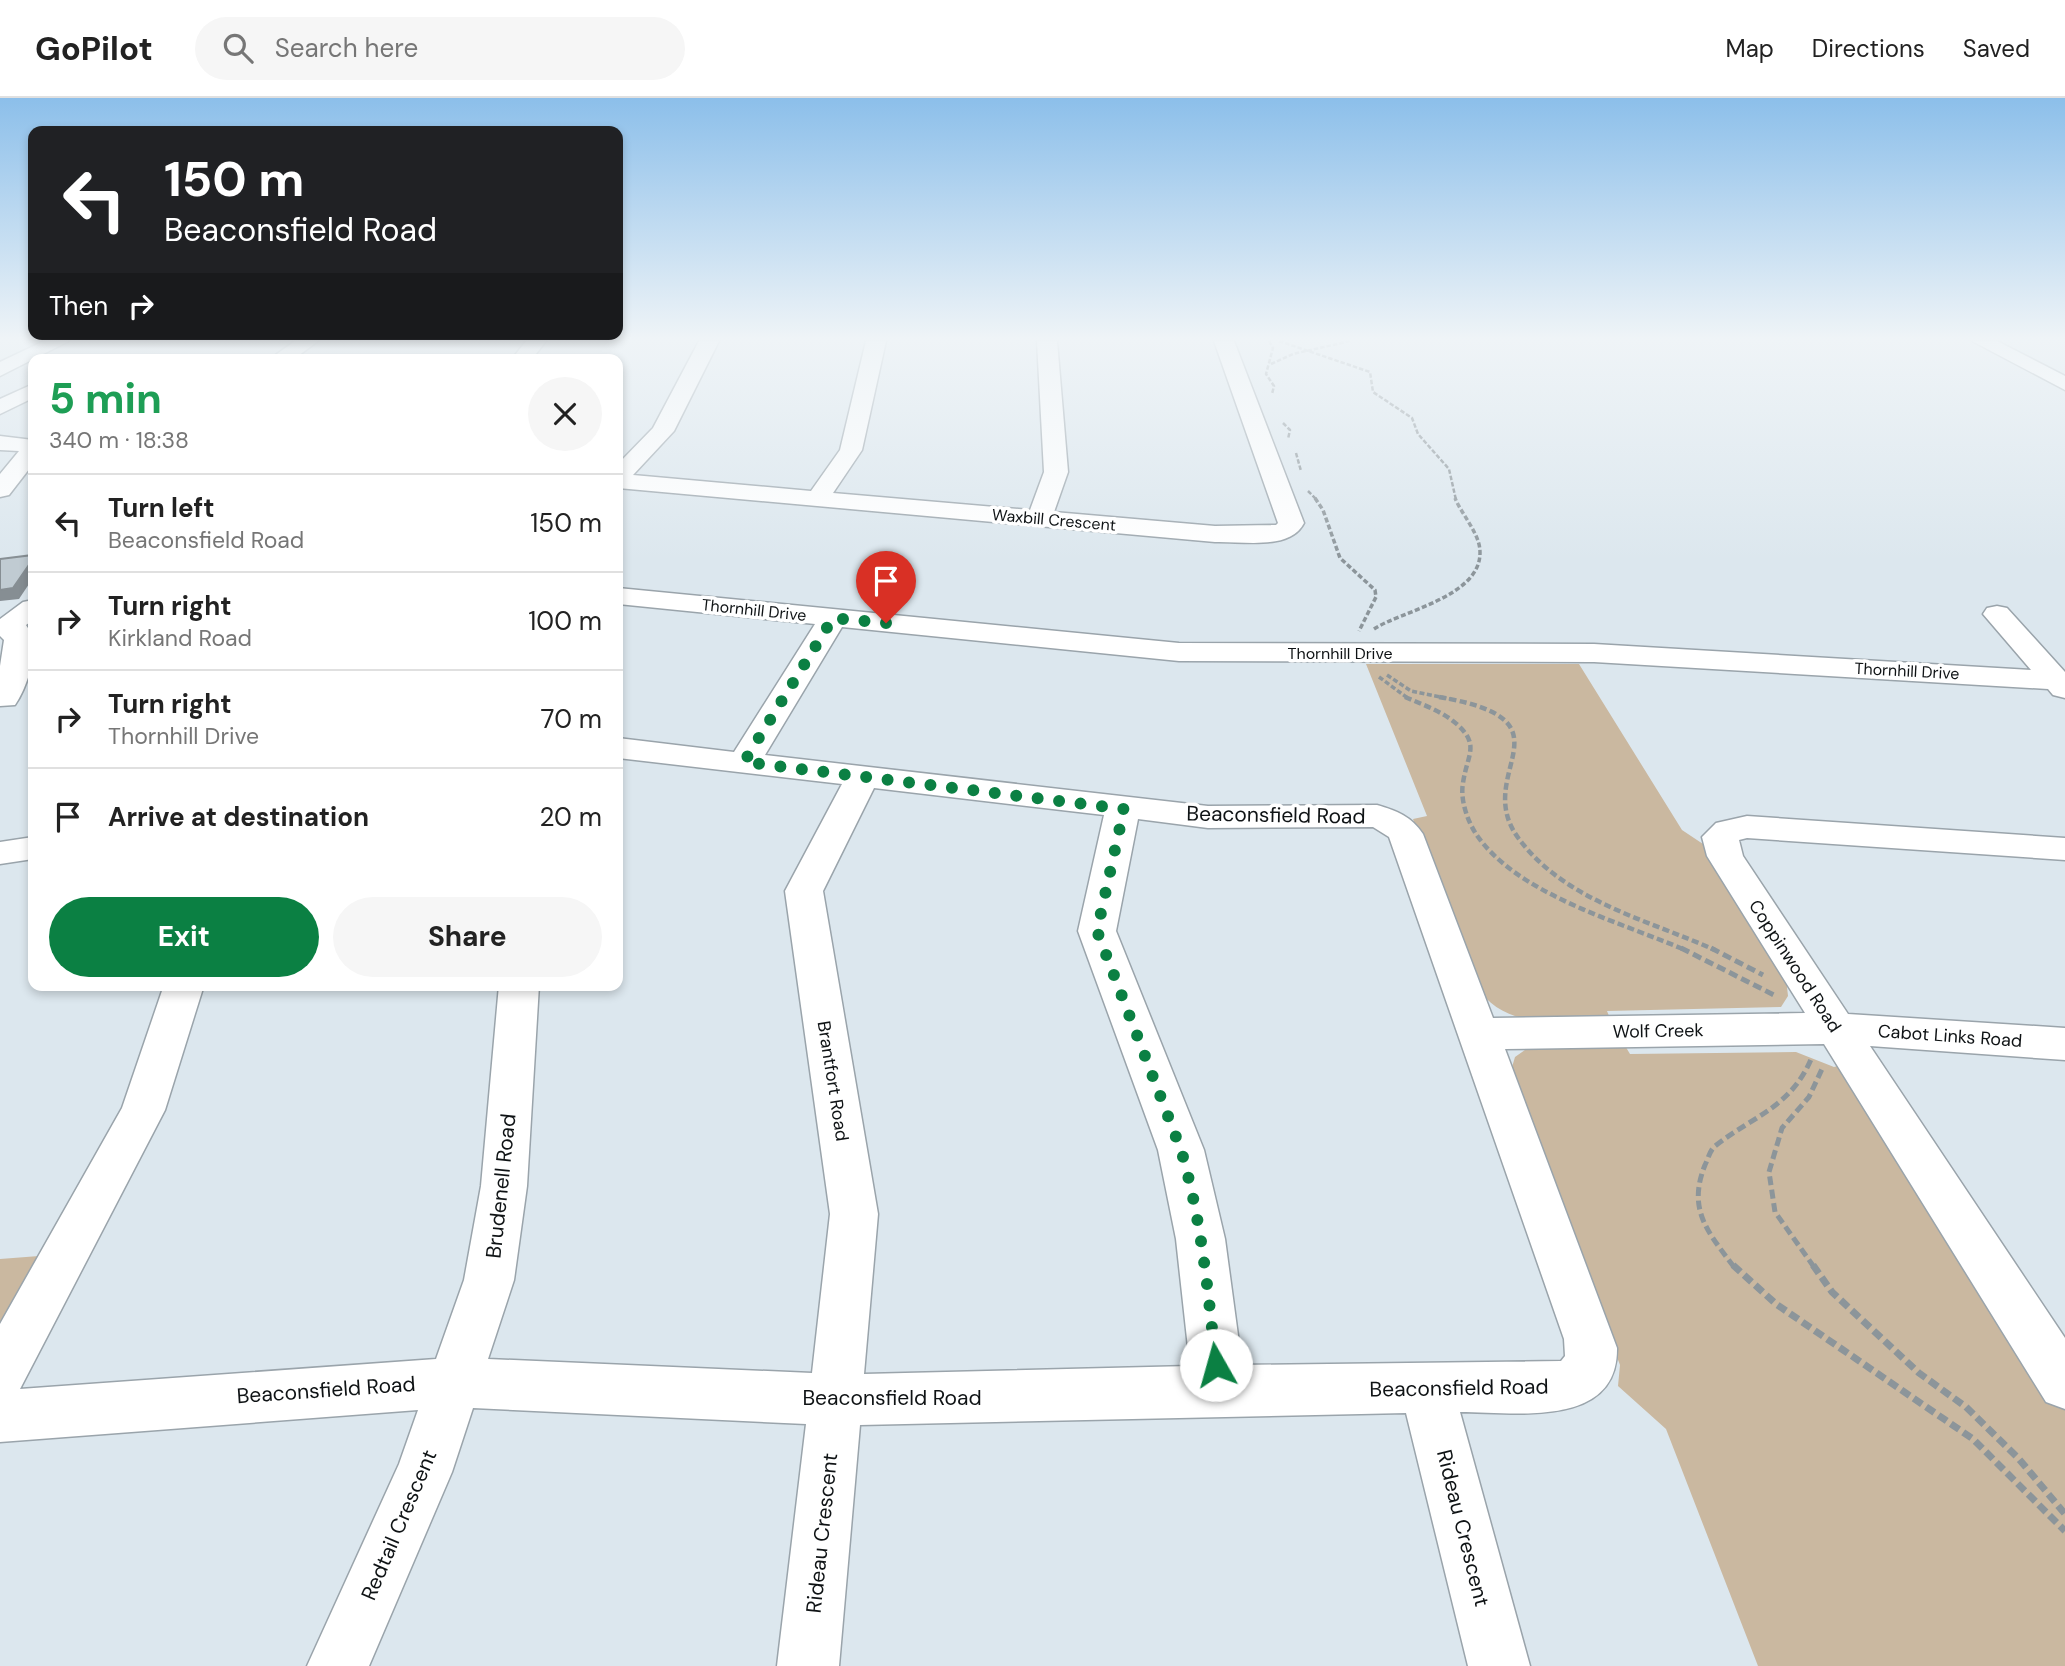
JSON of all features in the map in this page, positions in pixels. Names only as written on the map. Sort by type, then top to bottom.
[{"type":"street","points":[[623,474],[663,431],[672,414]]},
{"type":"street","points":[[817,499],[851,450],[859,414]]},
{"type":"street","points":[[1039,519],[1056,472],[1052,414]]},
{"type":"street","name":"Waxbill Crescent","points":[[623,480],[1215,534],[1277,534],[1288,530],[1291,523],[1251,414]]},
{"type":"street","points":[[0,443],[28,446]]},
{"type":"street","points":[[0,489],[28,455]]},
{"type":"street","name":"Thornhill Drive","points":[[623,597],[1149,650],[1594,653],[2062,683]]},
{"type":"street","points":[[1997,614],[2062,683]]},
{"type":"street","points":[[744,762],[833,618]]},
{"type":"street","points":[[2,701],[18,657],[18,625]]},
{"type":"street","points":[[2,701],[28,670]]},
{"type":"street","name":"Beaconsfield Road","points":[[0,1416],[456,1382],[836,1400],[1219,1390],[1562,1386],[1582,1378],[1591,1361],[1590,1339],[1481,1034],[1405,834],[1395,823],[1364,815],[1225,817],[1124,809],[623,749]]},
{"type":"street","name":"Brantfort Road","points":[[836,1400],[854,1214],[804,891],[863,776]]},
{"type":"street","points":[[1124,809],[1097,931],[1181,1150],[1192,1188],[1201,1233],[1219,1390]]},
{"type":"street","name":"Coppinwood Road","points":[[2065,849],[1747,827],[1728,831],[1720,837],[1725,856],[1811,1023],[2065,1384]]},
{"type":"street","points":[[0,853],[28,850]]},
{"type":"street","points":[[0,1374],[143,1110],[182,991]]},
{"type":"street","name":"Brudenell Road","points":[[456,1382],[495,1257],[504,1186],[519,991]]},
{"type":"street","name":"Wolf Creek","points":[[1481,1034],[1693,1031],[1811,1023]]},
{"type":"street","name":"Cabot Links Road","points":[[1811,1023],[2065,1044]]},
{"type":"street","name":"Redtail Crescent","points":[[338,1666],[424,1472],[456,1382]]},
{"type":"street","name":"Rideau Crescent","points":[[1427,1389],[1499,1666]]},
{"type":"street","name":"Rideau Crescent","points":[[808,1666],[836,1400]]},
{"type":"path","points":[[1406,414],[1412,418],[1416,435],[1448,467],[1455,500],[1479,539],[1480,554],[1460,585],[1412,614],[1377,626],[1367,635],[1370,653],[1381,681],[1401,694],[1436,710],[1459,726],[1470,742],[1474,756],[1462,790],[1470,820],[1478,836],[1497,855],[1524,876],[1588,909],[1734,972],[1811,1023],[1825,1054],[1821,1073],[1809,1097],[1782,1128],[1769,1172],[1775,1212],[1832,1292],[1919,1373],[1966,1407],[2019,1459],[2065,1514]]},
{"type":"path","points":[[1277,418],[1290,430],[1288,440],[1301,467],[1299,477]]},
{"type":"path","points":[[1306,489],[1324,508],[1332,531],[1332,544],[1338,553],[1349,568],[1375,590],[1376,597],[1359,634],[1390,679],[1400,687],[1486,707],[1504,717],[1515,729],[1518,747],[1508,772],[1505,793],[1507,816],[1518,838],[1569,884],[1606,905],[1720,951],[1771,981]]},
{"type":"path","points":[[1811,1023],[1816,1049],[1803,1079],[1772,1111],[1712,1148],[1698,1184],[1698,1207],[1708,1232],[1735,1268],[1776,1304],[1973,1439],[2065,1531]]},
{"type":"shaded area","points":[[1366,664],[1579,664],[1682,830],[1703,844],[1796,988],[1787,987],[1788,996],[1781,1007],[1607,1011],[1611,1021],[1536,1021],[1503,1011],[1488,1000],[1475,985],[1413,819],[1427,816]]},
{"type":"shaded area","points":[[1624,1044],[1630,1054],[1796,1052],[1834,1067],[1841,1065],[2065,1407],[2065,1666],[1758,1666],[1666,1429],[1618,1386],[1620,1365],[1510,1074],[1515,1057],[1529,1047]]},
{"type":"shaded area","points":[[52,1255],[0,1349],[0,1259]]},
{"type":"building","points":[[28,556],[28,566],[13,588],[0,590],[0,559]]},
{"type":"route","points":[[886,623],[833,618],[744,762],[1124,809],[1097,925],[1098,938],[1181,1150],[1192,1188],[1201,1233],[1216,1365]]}]
